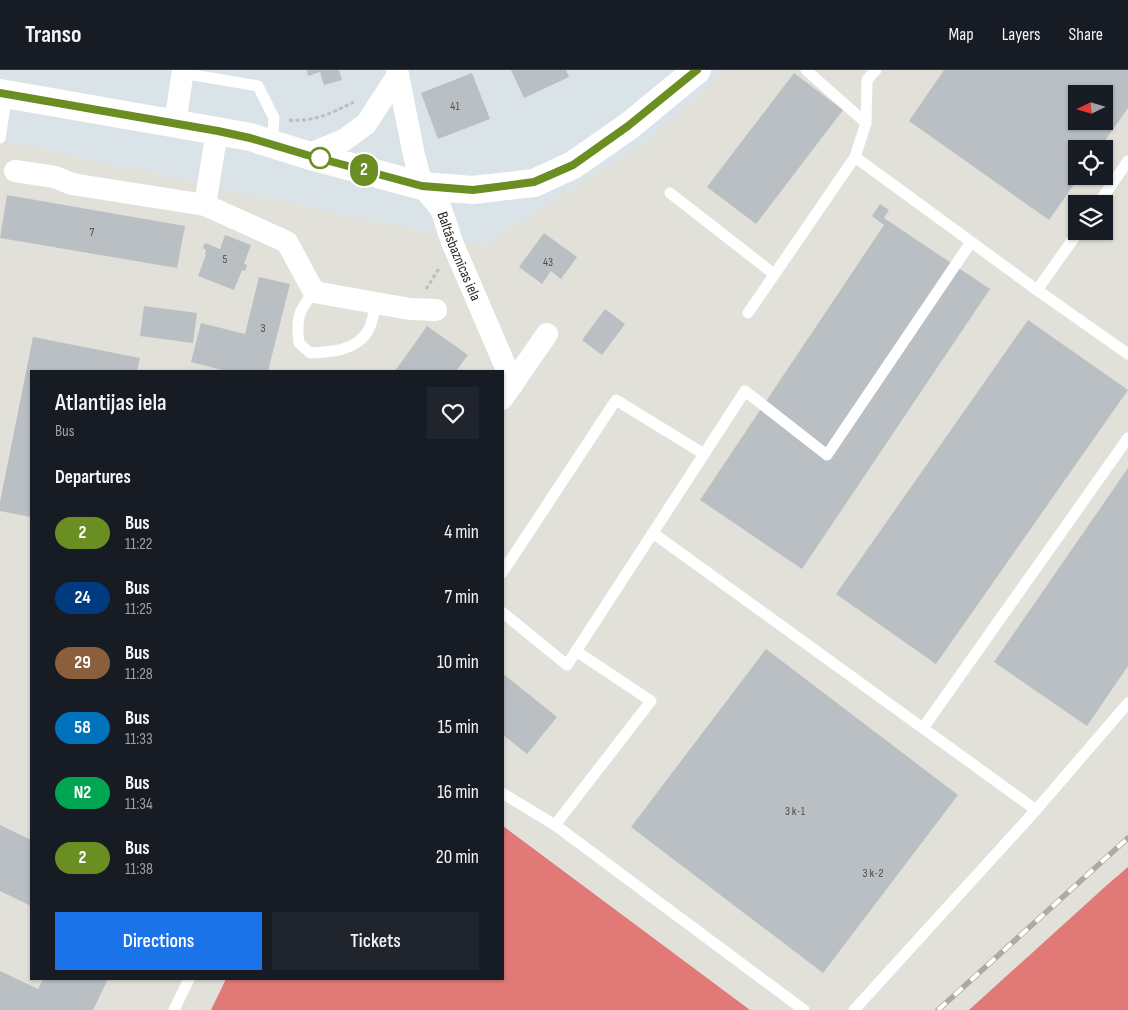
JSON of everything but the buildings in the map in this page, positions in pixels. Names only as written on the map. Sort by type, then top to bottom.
[{"type":"main road","points":[[4,94],[218,131],[273,131],[307,155],[422,186],[473,190],[534,182],[573,165],[628,126],[697,70]]},
{"type":"street","points":[[175,124],[183,72]]},
{"type":"street","name":"Baltāsbaznīcas iela","points":[[402,72],[414,155],[422,186],[441,210],[500,370]]},
{"type":"street","points":[[307,155],[344,140],[366,124],[402,72]]},
{"type":"street","points":[[205,205],[218,131]]},
{"type":"street","points":[[15,171],[55,177],[72,184],[205,205],[287,242],[314,292],[410,310],[436,310]]},
{"type":"street","points":[[508,391],[547,334]]},
{"type":"lane","points":[[806,70],[866,123]]},
{"type":"lane","points":[[748,312],[855,157],[866,123],[867,80],[876,70]]},
{"type":"lane","points":[[183,72],[258,86],[273,131]]},
{"type":"lane","points":[[0,138],[4,94]]},
{"type":"lane","points":[[855,157],[1128,354]]},
{"type":"lane","points":[[1104,195],[1128,161]]},
{"type":"lane","points":[[670,193],[774,274]]},
{"type":"lane","points":[[1037,290],[1073,240]]},
{"type":"lane","points":[[504,614],[567,665],[745,391],[828,455],[971,242]]},
{"type":"lane","points":[[314,292],[302,307],[296,326],[299,343],[310,353],[332,352],[354,346],[369,330],[376,304]]},
{"type":"lane","points":[[504,570],[616,400],[704,454]]},
{"type":"lane","points":[[923,728],[1128,438]]},
{"type":"lane","points":[[653,533],[1036,810]]},
{"type":"lane","points":[[555,824],[651,701],[576,650]]},
{"type":"lane","points":[[854,1010],[1036,810],[1128,703]]},
{"type":"lane","points":[[504,794],[555,824],[804,1010]]},
{"type":"lane","points":[[174,1010],[189,980]]},
{"type":"path","points":[[273,131],[330,114],[356,100]]},
{"type":"path","points":[[410,310],[428,286],[441,264]]},
{"type":"shaded area","points":[[725,70],[1128,70],[1128,867],[969,1010],[750,1010],[504,827],[504,370],[30,370],[30,980],[226,980],[211,1010],[0,1010],[0,140],[484,245],[650,139]]},
{"type":"shaded area","points":[[504,827],[750,1010],[211,1010],[226,980],[504,980]]},
{"type":"shaded area","points":[[1128,867],[1128,1010],[969,1010],[1107,885]]},
{"type":"railway","points":[[938,1010],[1128,838]]},
{"type":"bus line","name":"2","points":[[0,93],[218,131],[250,138],[422,186],[473,190],[534,182],[573,165],[665,98],[697,70]]}]
